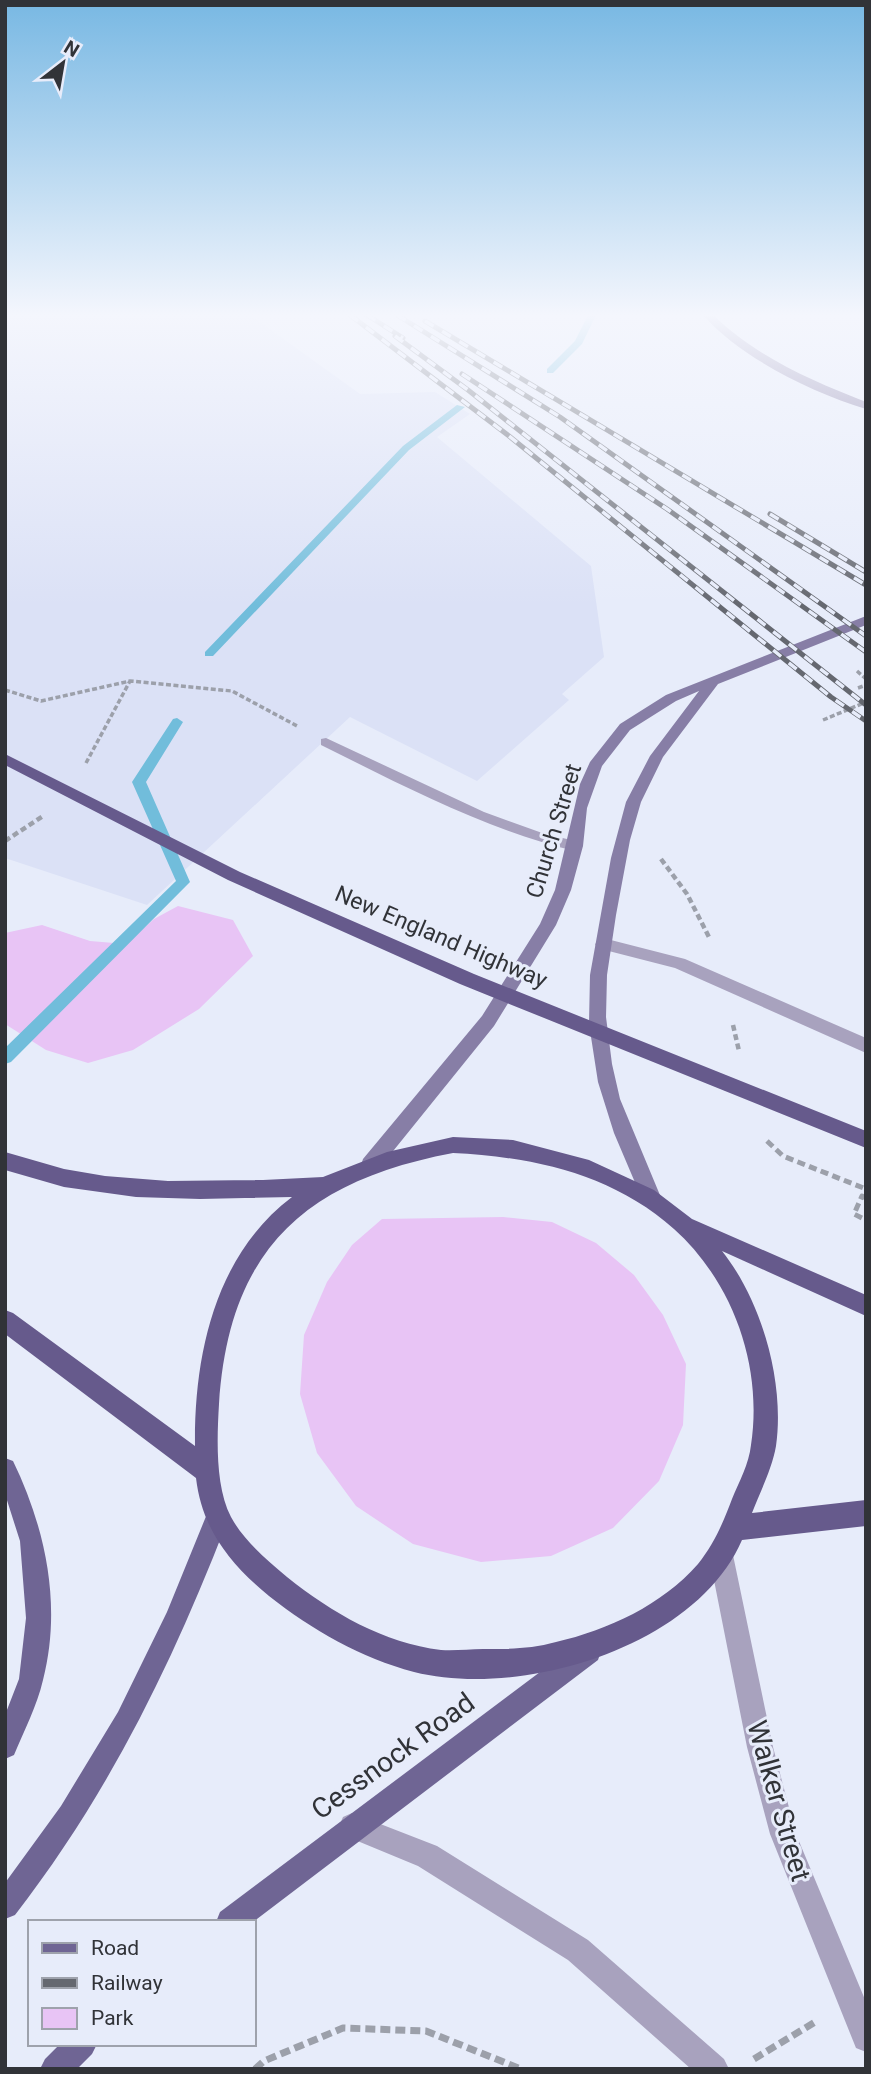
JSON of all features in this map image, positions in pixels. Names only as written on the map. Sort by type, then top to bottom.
[{"type":"highway","name":"New England Highway","points":[[5,759],[234,876],[467,979],[866,1140]]},
{"type":"highway","points":[[453,1145],[513,1149],[570,1162],[652,1200],[683,1224],[716,1258],[740,1296],[765,1387],[763,1448],[734,1528],[721,1555],[698,1582],[651,1619],[597,1645],[523,1663],[440,1663],[386,1650],[335,1627],[246,1559],[218,1517],[208,1471],[205,1409],[211,1356],[231,1295],[256,1247],[287,1213],[326,1186],[370,1165],[408,1153],[453,1145]]},
{"type":"highway","points":[[5,1161],[71,1180],[138,1189],[224,1191],[326,1186]]},
{"type":"highway","points":[[683,1224],[866,1306]]},
{"type":"highway","points":[[5,1320],[208,1471]]},
{"type":"highway","points":[[734,1528],[866,1513]]},
{"type":"main road","name":"Church Street","points":[[370,1165],[488,1021],[548,925],[575,846],[580,808],[587,784],[606,749],[625,727],[671,698],[866,620]]},
{"type":"main road","points":[[652,1200],[619,1124],[603,1066],[597,1011],[603,944],[622,836],[633,804],[665,743],[699,704],[713,681]]},
{"type":"main road","points":[[5,1469],[33,1537],[38,1602],[33,1671],[5,1746]]},
{"type":"main road","points":[[5,1905],[27,1878],[114,1746],[161,1653],[218,1517]]},
{"type":"main road","name":"Cessnock Road","points":[[233,1920],[352,1826],[426,1775],[597,1645]]},
{"type":"main road","points":[[55,2069],[80,2046]]},
{"type":"street","points":[[326,742],[489,821],[546,840],[575,846]]},
{"type":"street","points":[[603,944],[666,959],[866,1046]]},
{"type":"street","name":"Walker Street","points":[[721,1555],[760,1747],[783,1834],[866,2038]]},
{"type":"street","points":[[352,1826],[427,1856],[578,1950],[714,2069]]},
{"type":"path","points":[[857,671],[866,677]]},
{"type":"path","points":[[5,690],[41,701],[130,681],[232,691],[326,742]]},
{"type":"path","points":[[858,688],[866,685]]},
{"type":"path","points":[[823,720],[866,702]]},
{"type":"path","points":[[661,859],[687,894],[708,934],[724,982],[741,1062]]},
{"type":"path","points":[[765,1138],[783,1156],[866,1189]]},
{"type":"path","points":[[866,1198],[862,1196],[854,1214],[866,1220]]},
{"type":"path","points":[[748,2063],[849,2001]]},
{"type":"path","points":[[255,2069],[264,2062],[343,2028],[426,2031],[521,2069]]},
{"type":"shaded area","points":[[5,412],[466,412],[470,414],[437,437],[591,566],[604,657],[562,694],[569,700],[477,781],[350,717],[147,905],[5,858]]},
{"type":"green space","points":[[178,906],[233,920],[253,956],[199,1009],[133,1050],[88,1063],[46,1050],[5,1024],[5,933],[42,925],[90,941],[126,944],[154,919]]},
{"type":"green space","points":[[503,1217],[552,1222],[596,1243],[634,1275],[663,1315],[686,1364],[683,1425],[659,1481],[613,1528],[551,1556],[481,1562],[413,1544],[356,1506],[317,1453],[300,1394],[304,1335],[327,1282],[352,1245],[382,1219]]},
{"type":"waterway","points":[[209,654],[406,448],[454,412]]},
{"type":"waterway","points":[[5,1058],[183,882],[139,782],[177,722]]},
{"type":"railway","points":[[477,412],[831,697],[866,721]]},
{"type":"railway","points":[[496,412],[866,705]]},
{"type":"railway","points":[[519,412],[667,509],[866,652]]},
{"type":"railway","points":[[552,412],[866,636]]},
{"type":"railway","points":[[577,412],[866,585]]},
{"type":"railway","points":[[770,514],[866,572]]}]
